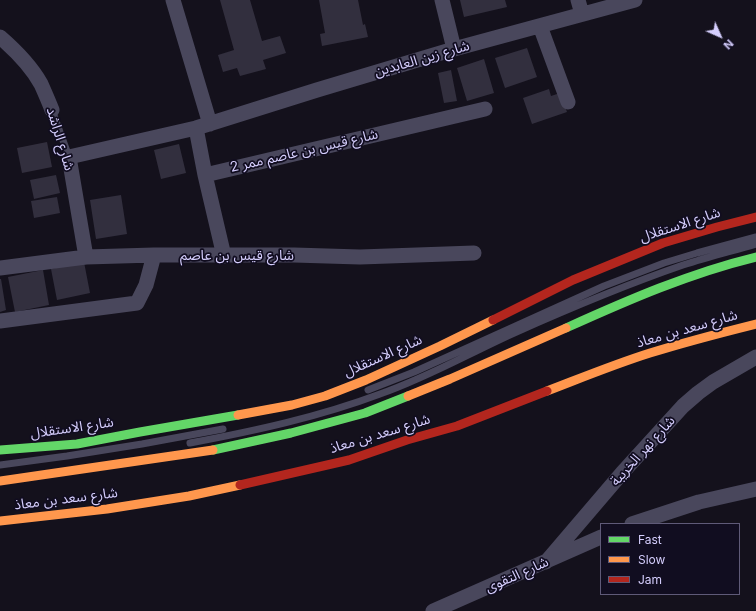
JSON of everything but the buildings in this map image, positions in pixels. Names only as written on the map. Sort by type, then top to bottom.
[{"type":"main road","name":"شارع الاستقلال","points":[[0,450],[77,444],[292,405],[325,396],[366,380],[440,346],[573,280],[663,243],[756,216]]},
{"type":"main road","points":[[0,481],[209,451],[290,433],[352,417],[443,382],[635,297],[688,277],[756,257]]},
{"type":"main road","name":"شارع سعد بن معاذ","points":[[0,521],[107,509],[188,496],[348,460],[407,440],[457,426],[603,369],[649,353],[756,324]]},
{"type":"street","points":[[173,0],[203,126],[205,175],[224,256]]},
{"type":"street","points":[[442,0],[454,49]]},
{"type":"street","name":"شارع زين العابدين","points":[[69,157],[203,126],[454,49],[540,26],[580,7],[635,0]]},
{"type":"street","points":[[540,26],[568,102]]},
{"type":"street","name":"شارع الراشد","points":[[0,37],[33,72],[41,84],[52,110]]},
{"type":"street","name":"شارع قيس بن عاصم ممر 2","points":[[205,175],[485,109]]},
{"type":"street","name":"شارع الراشد","points":[[69,157],[86,257]]},
{"type":"street","name":"شارع قيس بن عاصم","points":[[0,268],[86,257],[294,255],[360,257],[474,253]]},
{"type":"street","points":[[0,321],[137,303],[146,285],[154,256]]},
{"type":"street","name":"شارع نهر الخريبة","points":[[546,562],[622,473],[683,406],[712,382],[756,357]]},
{"type":"street","points":[[635,523],[699,502],[756,489]]},
{"type":"street","name":"شارع التقوى","points":[[433,611],[600,538]]},
{"type":"lane","name":"شارع الراشد","points":[[52,110],[69,157]]},
{"type":"lane","points":[[358,394],[414,372],[604,286],[664,263],[756,237]]},
{"type":"lane","points":[[180,445],[311,416],[382,394],[418,379],[513,334],[622,288],[684,265],[756,244]]},
{"type":"lane","points":[[0,465],[67,456],[157,441],[233,426]]},
{"type":"lane","points":[[0,471],[86,460]]},
{"type":"traffic: fast","points":[[566,328],[636,297],[683,279],[731,263],[756,257]]},
{"type":"traffic: fast","points":[[213,450],[291,433],[365,413],[408,396]]},
{"type":"traffic: fast","points":[[0,450],[77,444],[238,415]]},
{"type":"traffic: slow","points":[[238,415],[292,405],[325,396],[366,380],[493,320]]},
{"type":"traffic: slow","points":[[547,391],[611,366],[650,353],[756,324]]},
{"type":"traffic: slow","points":[[408,396],[566,328]]},
{"type":"traffic: slow","points":[[0,481],[213,450]]},
{"type":"traffic: slow","points":[[0,521],[107,509],[189,496],[240,485]]},
{"type":"traffic: jam","points":[[493,320],[573,280],[663,243],[756,217]]},
{"type":"traffic: jam","points":[[240,485],[349,460],[407,440],[457,426],[547,391]]}]
